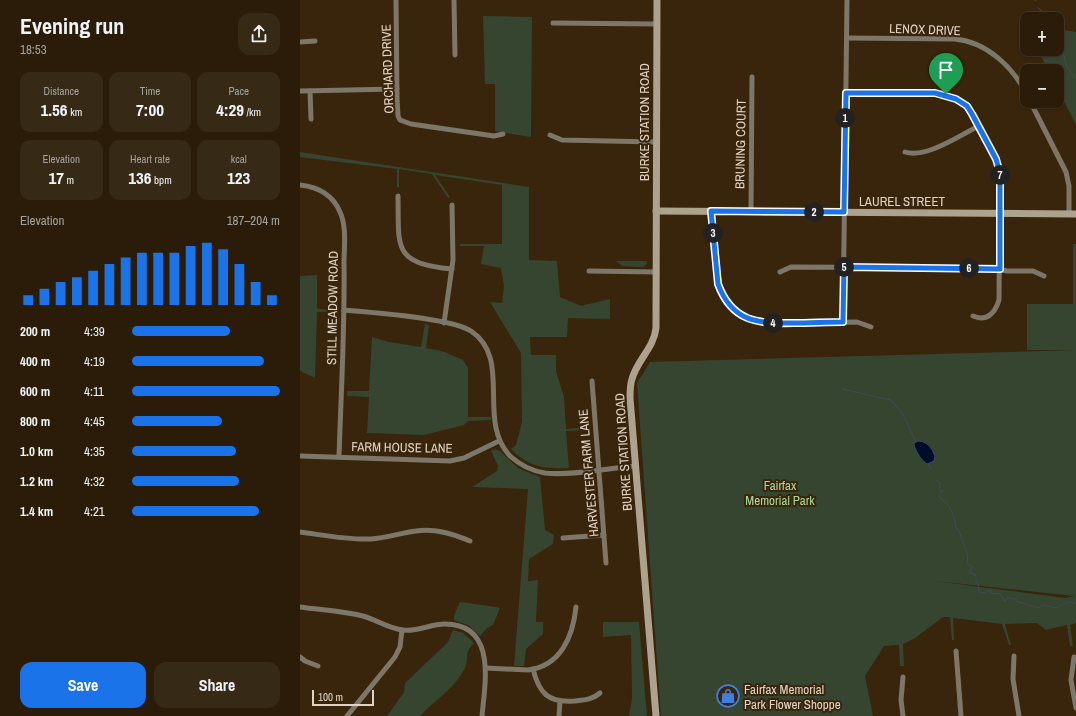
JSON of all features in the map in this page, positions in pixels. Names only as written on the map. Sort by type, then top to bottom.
[{"type":"street","name":"ORCHARD DRIVE","points":[[396,0],[397,89],[398,116],[400,120],[406,123],[439,129],[494,136],[503,134]]},
{"type":"street","points":[[454,0],[455,55]]},
{"type":"street","name":"BURKE STATION ROAD","points":[[656,716],[635,466],[631,382],[634,374],[651,346],[656,331],[657,272],[655,142],[657,0]]},
{"type":"street","points":[[843,322],[847,0]]},
{"type":"street","points":[[553,23],[656,24]]},
{"type":"street","name":"LENOX DRIVE","points":[[847,38],[955,39],[969,42],[983,48],[1002,61],[1015,75],[1020,83]]},
{"type":"street","points":[[300,42],[315,41]]},
{"type":"street","name":"BRUNING COURT","points":[[751,212],[752,77]]},
{"type":"street","points":[[300,91],[397,89]]},
{"type":"street","points":[[310,91],[311,119]]},
{"type":"street","points":[[846,93],[946,94],[967,106],[979,126],[999,168],[1000,294],[997,306],[987,317],[980,318],[973,316]]},
{"type":"street","points":[[1034,108],[1066,172],[1072,214]]},
{"type":"street","points":[[905,152],[913,154],[929,151],[979,126]]},
{"type":"street","points":[[550,135],[562,140],[655,142]]},
{"type":"street","name":"STILL MEADOW ROAD","points":[[300,185],[313,187],[325,192],[341,213],[343,226],[344,310],[339,457]]},
{"type":"street","points":[[398,196],[399,240],[405,253],[411,260],[419,264],[452,269]]},
{"type":"street","points":[[444,323],[454,248],[452,205]]},
{"type":"street","name":"LAUREL STREET","points":[[656,211],[711,213],[844,212],[1072,214]]},
{"type":"street","points":[[711,213],[718,284],[725,299],[735,311],[753,321],[764,323],[857,322],[871,327]]},
{"type":"street","points":[[780,272],[791,267],[1000,269],[1033,271],[1044,276]]},
{"type":"street","points":[[589,271],[657,272]]},
{"type":"street","points":[[344,310],[444,323],[460,326],[471,331],[481,340],[488,351],[492,364],[493,419],[499,441],[516,461],[537,471],[554,474],[635,466]]},
{"type":"street","name":"HARVESTER FARM LANE","points":[[592,381],[606,563]]},
{"type":"street","name":"FARM HOUSE LANE","points":[[300,456],[450,461],[464,458],[499,441]]},
{"type":"street","points":[[300,532],[362,539],[381,538],[416,531],[432,530],[451,534],[470,541]]},
{"type":"street","points":[[563,538],[604,535]]},
{"type":"street","points":[[300,607],[361,616],[402,630],[420,630],[443,624],[461,628],[472,634],[480,645],[485,656],[486,668],[482,716]]},
{"type":"street","points":[[486,668],[516,670],[533,669],[551,660],[565,646],[573,630],[576,607]]},
{"type":"street","points":[[347,716],[393,661],[400,647],[402,630]]},
{"type":"street","points":[[956,651],[961,716]]},
{"type":"street","points":[[1014,656],[1012,679],[1019,716]]},
{"type":"street","points":[[300,657],[305,661],[318,666]]},
{"type":"street","points":[[1074,657],[1071,680],[1076,708]]},
{"type":"street","points":[[533,669],[540,689],[550,698],[560,701],[587,700],[594,698],[600,693]]},
{"type":"street","points":[[903,677],[901,700],[903,716]]},
{"type":"street","points":[[559,716],[560,701]]},
{"type":"green space","points":[[483,16],[532,17],[531,137],[495,131],[495,84],[485,84]]},
{"type":"green space","points":[[1064,30],[1076,32],[1076,125],[1064,101],[1064,64],[1045,64],[1041,56],[1064,56]]},
{"type":"green space","points":[[300,152],[529,187],[529,260],[557,261],[560,297],[581,306],[610,299],[610,319],[568,318],[567,337],[530,337],[531,355],[556,355],[556,371],[564,397],[566,429],[589,427],[590,430],[566,431],[569,468],[537,466],[524,460],[511,449],[516,445],[522,422],[521,353],[490,302],[502,303],[504,286],[501,268],[481,264],[484,246],[460,246],[460,244],[502,244],[502,185],[435,175],[450,197],[448,198],[432,174],[399,169],[399,187],[397,187],[397,169],[300,157]]},
{"type":"green space","points":[[1073,244],[1076,244],[1076,350],[1027,350],[1027,304],[1073,304]]},
{"type":"green space","points":[[616,261],[647,261],[646,265],[642,267],[622,266]]},
{"type":"green space","points":[[317,275],[317,309],[339,310],[339,312],[317,312],[315,378],[300,371],[300,276]]},
{"type":"green space","points":[[425,324],[429,325],[426,348],[442,351],[463,360],[468,368],[468,417],[491,417],[491,420],[468,421],[464,425],[424,435],[367,433],[369,397],[347,396],[347,391],[369,391],[372,337],[389,342],[421,347]]},
{"type":"green space","name":"Fairfax Memorial Park","points":[[1076,350],[1076,623],[1070,625],[1073,646],[1070,646],[1067,625],[1046,630],[1037,623],[1005,624],[1011,645],[1009,645],[1002,624],[953,618],[954,640],[952,640],[950,617],[943,617],[915,638],[903,644],[904,666],[900,666],[899,645],[884,646],[865,676],[873,716],[661,716],[637,383],[650,362]],"holes":[[[935,581],[1074,596],[1065,598]]]},
{"type":"green space","points":[[495,449],[500,451],[518,468],[540,477],[545,530],[554,535],[553,544],[529,559],[528,581],[538,580],[536,622],[543,622],[543,634],[526,649],[524,666],[514,666],[528,489],[472,487],[497,471],[498,466],[491,451]]},
{"type":"green space","points":[[460,602],[500,608],[493,625],[487,628],[480,636],[468,625],[454,620],[454,615]]},
{"type":"green space","points":[[603,622],[639,622],[647,716],[629,716],[632,698],[631,635],[603,637]]},
{"type":"green space","points":[[453,630],[463,633],[474,643],[469,650],[465,668],[456,682],[420,716],[387,716],[404,692],[405,683],[448,642]]},
{"type":"water","points":[[918,441],[924,442],[931,448],[935,456],[934,461],[927,464],[921,458],[914,446],[914,443]]},
{"type":"waterway","points":[[1038,8],[1042,12]]},
{"type":"waterway","points":[[1064,56],[1067,67],[1076,78]]},
{"type":"waterway","points":[[842,389],[890,400],[899,408],[916,442]]},
{"type":"waterway","points":[[928,464],[931,469]]},
{"type":"waterway","points":[[936,480],[940,483],[939,490],[943,491],[939,494],[940,498],[947,503],[953,515],[956,528],[959,530],[968,559],[967,563],[972,567],[970,573],[976,575],[976,582],[978,583],[979,592],[984,593],[991,590],[992,594],[999,593],[1005,601],[1008,598],[1016,599],[1016,601],[1038,608],[1042,605],[1057,608],[1066,603],[1076,603]]},
{"type":"place","name":"Fairfax Memorial Park Flower Shoppe","points":[[728,696]]},
{"type":"route","points":[[846,93],[946,94],[962,102],[970,110],[996,159],[999,168],[1001,183],[1000,269],[844,267],[843,322],[764,323],[745,318],[735,311],[722,295],[718,284],[711,211],[844,212],[846,93]]}]
